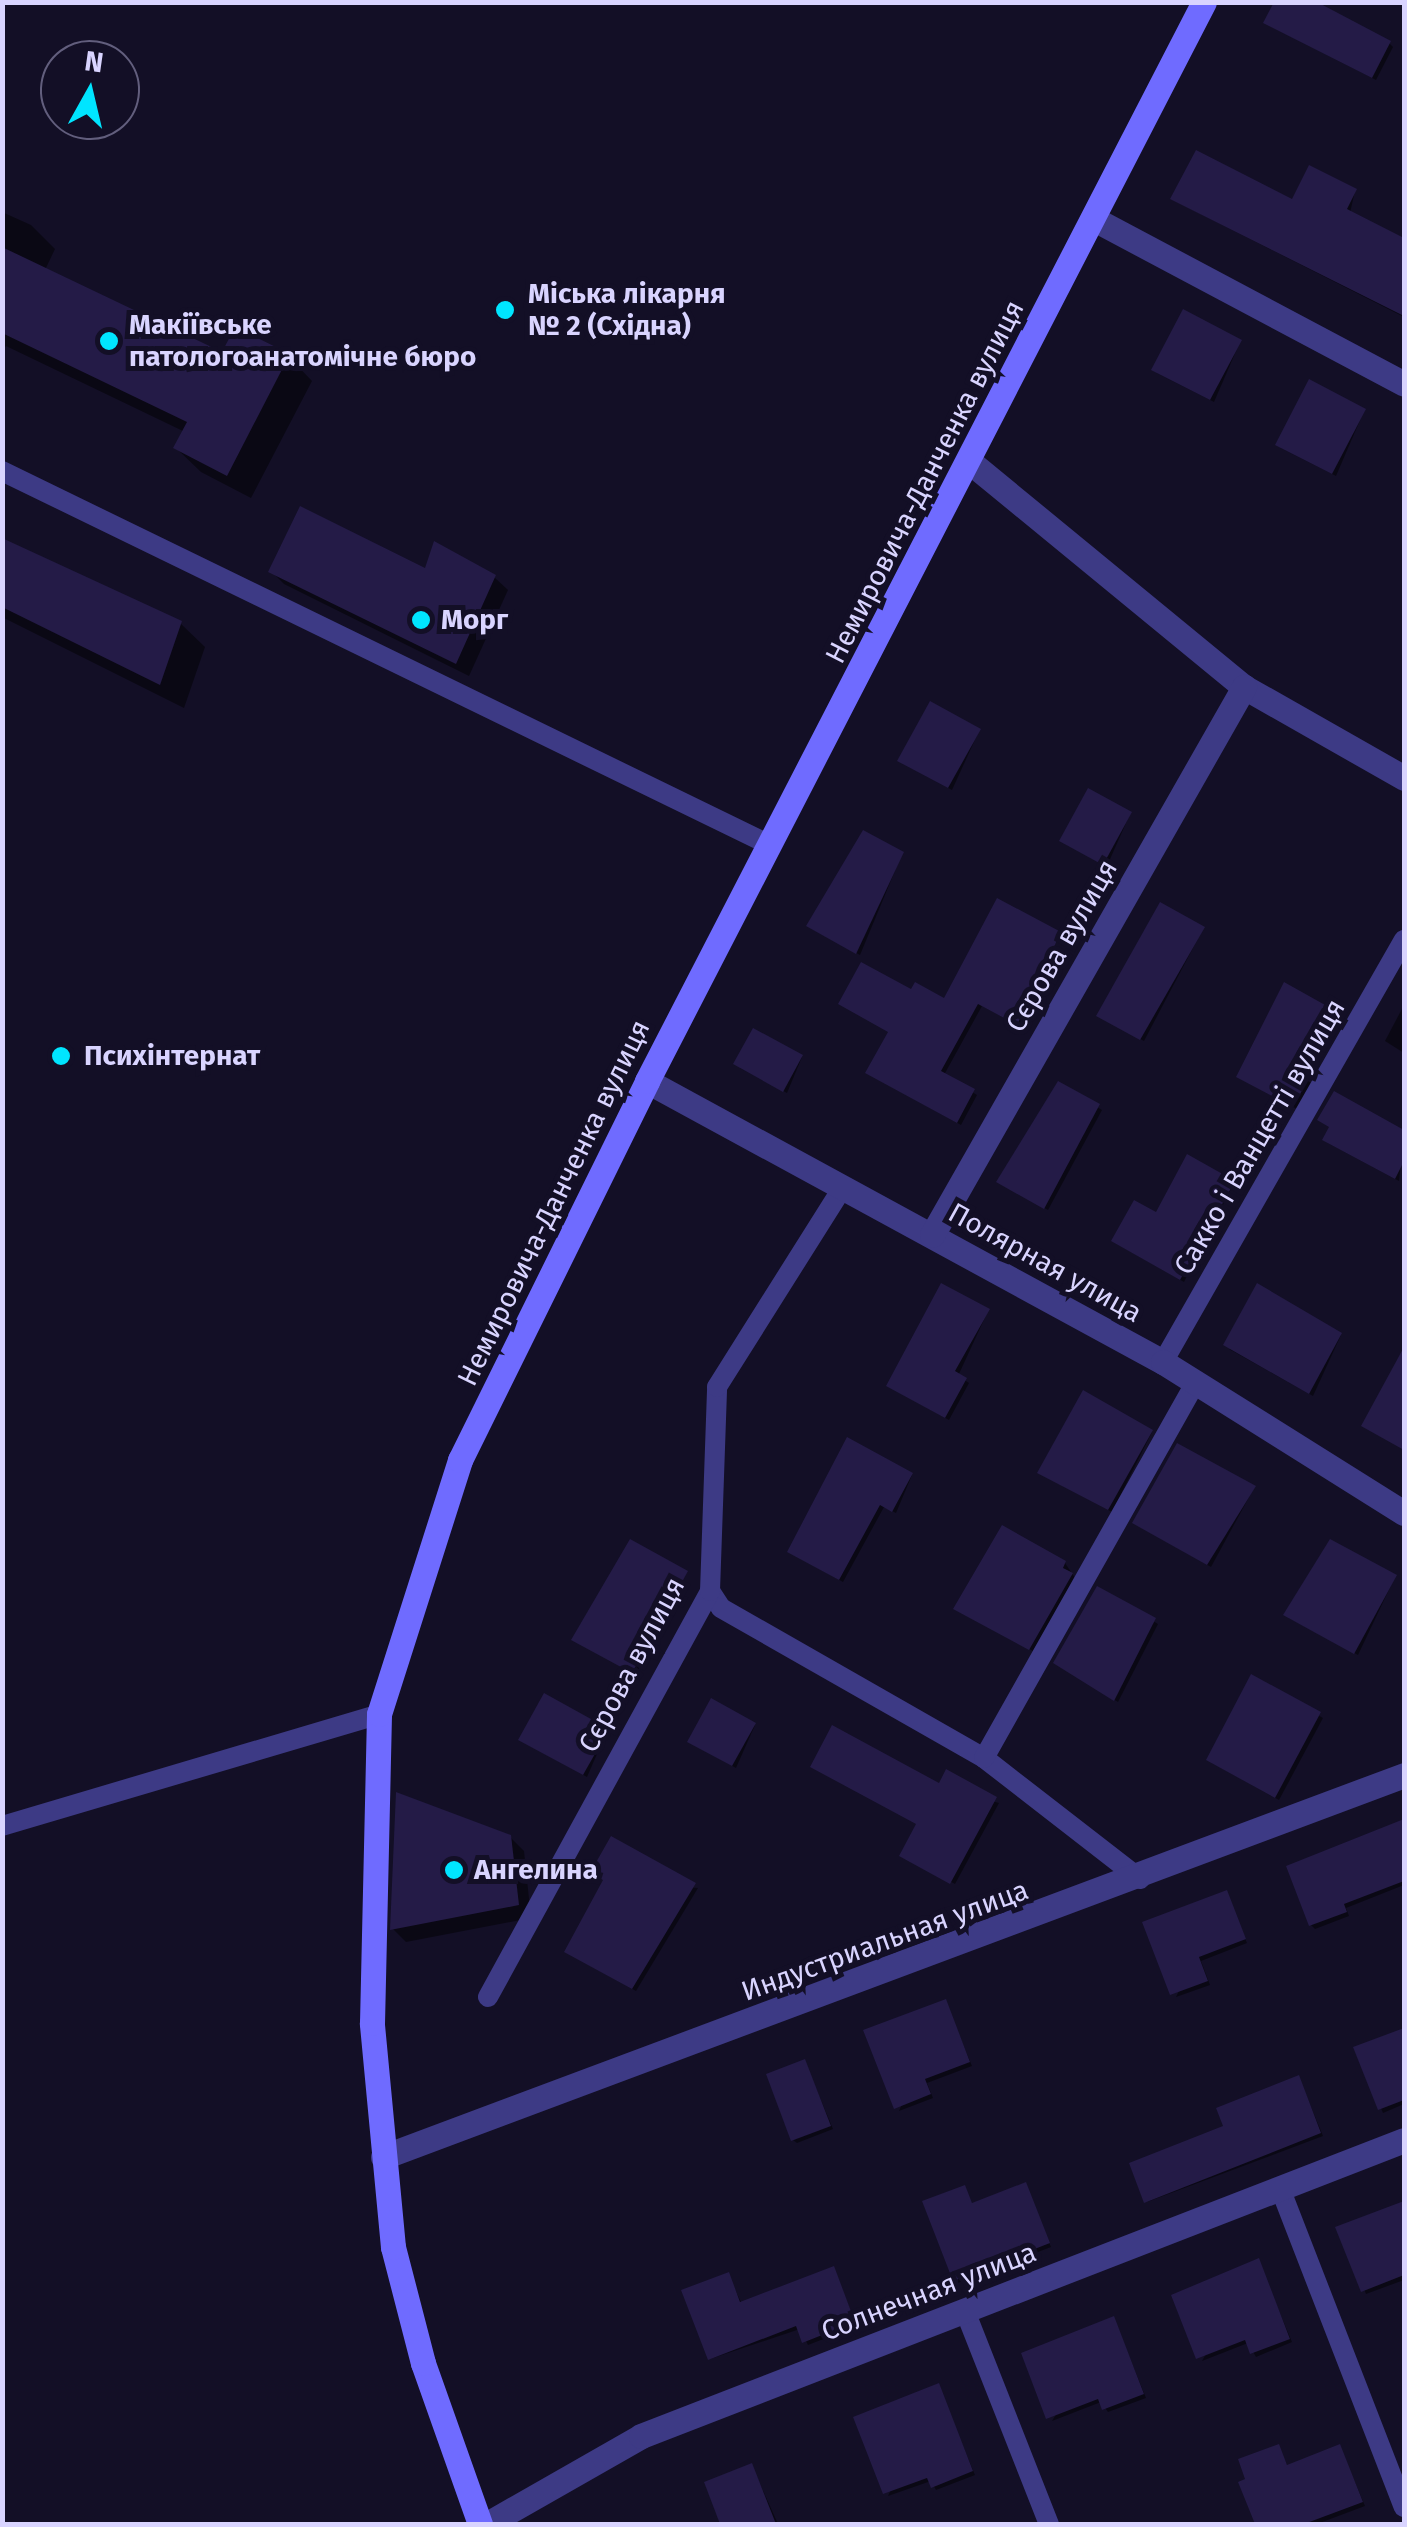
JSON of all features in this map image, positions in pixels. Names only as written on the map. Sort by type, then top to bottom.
[{"type":"street","name":"Немировича-Данченка вулиця","points":[[484,2524],[401,2280],[383,2157],[372,2005],[379,1714],[460,1460],[647,1082],[1204,2]]},
{"type":"street","points":[[1094,219],[1404,384]]},
{"type":"street","points":[[970,462],[1244,687],[1404,778]]},
{"type":"street","name":"Сєрова вулиця","points":[[932,1235],[1244,687]]},
{"type":"street","name":"Полярная улица","points":[[647,1082],[1163,1362],[1404,1512]]},
{"type":"street","name":"Индустриальная улица","points":[[383,2157],[1140,1879],[1404,1775]]},
{"type":"street","name":"Солнечная улица","points":[[484,2524],[641,2436],[1404,2140]]},
{"type":"lane","points":[[2,471],[770,845]]},
{"type":"lane","name":"Сакко і Ванцетті вулиця","points":[[1163,1362],[1404,940]]},
{"type":"lane","name":"Сєрова вулиця","points":[[488,1997],[710,1591],[718,1388],[843,1187]]},
{"type":"lane","points":[[984,1758],[1196,1382]]},
{"type":"lane","points":[[710,1591],[721,1608],[984,1758],[1140,1879]]},
{"type":"lane","points":[[2,1826],[379,1714]]},
{"type":"lane","points":[[1280,2188],[1404,2507]]},
{"type":"lane","points":[[965,2310],[1050,2524]]},
{"type":"building","points":[[1274,2],[1317,2],[1391,41],[1372,78],[1263,23]]},
{"type":"building","points":[[1196,150],[1292,199],[1309,165],[1357,189],[1347,209],[1404,238],[1404,316],[1170,199]]},
{"type":"building","name":"Макіївське патологоанатомічне бюро","points":[[2,247],[222,352],[235,327],[290,354],[227,476],[173,448],[187,422],[2,333]]},
{"type":"building","points":[[1183,309],[1242,340],[1210,400],[1151,370]]},
{"type":"building","points":[[1309,379],[1366,409],[1332,474],[1275,445]]},
{"type":"building","name":"Морг","points":[[300,506],[425,568],[434,541],[496,575],[456,664],[268,572]]},
{"type":"building","points":[[2,538],[182,621],[160,685],[2,607]]},
{"type":"building","points":[[930,701],[981,729],[948,788],[897,761]]},
{"type":"building","points":[[1088,788],[1132,812],[1103,865],[1059,841]]},
{"type":"building","points":[[863,830],[904,852],[856,954],[806,926]]},
{"type":"building","points":[[997,898],[1061,932],[1017,1025],[978,1004],[941,1071],[975,1089],[957,1123],[865,1073],[888,1032],[838,1004],[861,962],[911,989],[915,982],[944,998]]},
{"type":"building","points":[[1160,902],[1205,927],[1140,1040],[1096,1016]]},
{"type":"building","points":[[1284,982],[1334,1010],[1300,1072],[1309,1078],[1293,1107],[1236,1077]]},
{"type":"building","points":[[753,1028],[803,1055],[783,1092],[733,1064]]},
{"type":"building","points":[[1058,1081],[1100,1104],[1044,1209],[996,1182]]},
{"type":"building","points":[[1334,1091],[1404,1130],[1404,1161],[1395,1179],[1322,1140],[1329,1127],[1317,1120]]},
{"type":"building","points":[[1187,1154],[1235,1181],[1180,1280],[1111,1241],[1134,1200],[1156,1212]]},
{"type":"building","points":[[941,1283],[990,1309],[955,1371],[967,1378],[945,1418],[886,1386]]},
{"type":"building","points":[[1257,1283],[1342,1333],[1309,1394],[1223,1345]]},
{"type":"building","points":[[1404,1347],[1404,1450],[1361,1426]]},
{"type":"building","points":[[1083,1390],[1153,1430],[1108,1510],[1037,1473]]},
{"type":"building","points":[[847,1437],[913,1473],[892,1512],[880,1505],[839,1580],[787,1552]]},
{"type":"building","points":[[1177,1443],[1256,1486],[1207,1565],[1132,1523]]},
{"type":"building","points":[[1002,1525],[1066,1561],[1063,1568],[1073,1573],[1029,1650],[953,1609]]},
{"type":"building","points":[[630,1539],[688,1571],[632,1673],[571,1640]]},
{"type":"building","points":[[1330,1539],[1397,1575],[1354,1654],[1283,1615]]},
{"type":"building","points":[[1097,1586],[1156,1618],[1114,1701],[1053,1663]]},
{"type":"building","points":[[1251,1674],[1321,1712],[1275,1798],[1206,1760]]},
{"type":"building","points":[[544,1693],[609,1729],[583,1775],[518,1740]]},
{"type":"building","points":[[711,1698],[756,1723],[732,1766],[687,1742]]},
{"type":"building","points":[[832,1725],[939,1783],[946,1769],[997,1797],[950,1884],[899,1856],[916,1824],[810,1767]]},
{"type":"building","name":"Ангелина","points":[[396,1792],[511,1835],[519,1905],[390,1930]]},
{"type":"building","points":[[1404,1819],[1404,1881],[1344,1904],[1347,1912],[1309,1926],[1286,1866]]},
{"type":"building","points":[[611,1836],[696,1883],[632,1989],[564,1952],[603,1880],[590,1873]]},
{"type":"building","points":[[1227,1890],[1246,1939],[1199,1957],[1208,1981],[1170,1995],[1142,1922]]},
{"type":"building","points":[[946,1999],[970,2062],[925,2079],[931,2094],[894,2109],[863,2030]]},
{"type":"building","points":[[1404,2028],[1404,2100],[1378,2110],[1353,2047]]},
{"type":"building","points":[[805,2059],[831,2126],[791,2141],[766,2074]]},
{"type":"building","points":[[1299,2075],[1321,2133],[1144,2203],[1129,2163],[1223,2126],[1216,2108]]},
{"type":"building","points":[[1026,2182],[1050,2243],[953,2281],[922,2201],[965,2185],[972,2203]]},
{"type":"building","points":[[1404,2201],[1404,2275],[1361,2292],[1335,2227]]},
{"type":"building","points":[[1259,2258],[1290,2339],[1250,2354],[1245,2340],[1196,2359],[1171,2295]]},
{"type":"building","points":[[834,2266],[855,2322],[802,2343],[796,2326],[708,2360],[681,2290],[729,2272],[740,2302]]},
{"type":"building","points":[[1114,2316],[1144,2394],[1102,2410],[1098,2399],[1046,2419],[1021,2353]]},
{"type":"building","points":[[939,2383],[973,2471],[931,2488],[927,2478],[883,2494],[853,2417]]},
{"type":"building","points":[[1279,2444],[1287,2465],[1340,2444],[1363,2502],[1304,2524],[1255,2524],[1238,2482],[1245,2479],[1238,2459]]},
{"type":"building","points":[[752,2463],[776,2524],[720,2524],[704,2482]]},
{"type":"place","name":"Міська лікарня № 2 (Східна)","points":[[505,310]]},
{"type":"place","name":"Макіївське патологоанатомічне бюро","points":[[109,341]]},
{"type":"place","name":"Морг","points":[[421,620]]},
{"type":"place","name":"Психінтернат","points":[[61,1056]]},
{"type":"place","name":"Ангелина","points":[[454,1870]]}]
